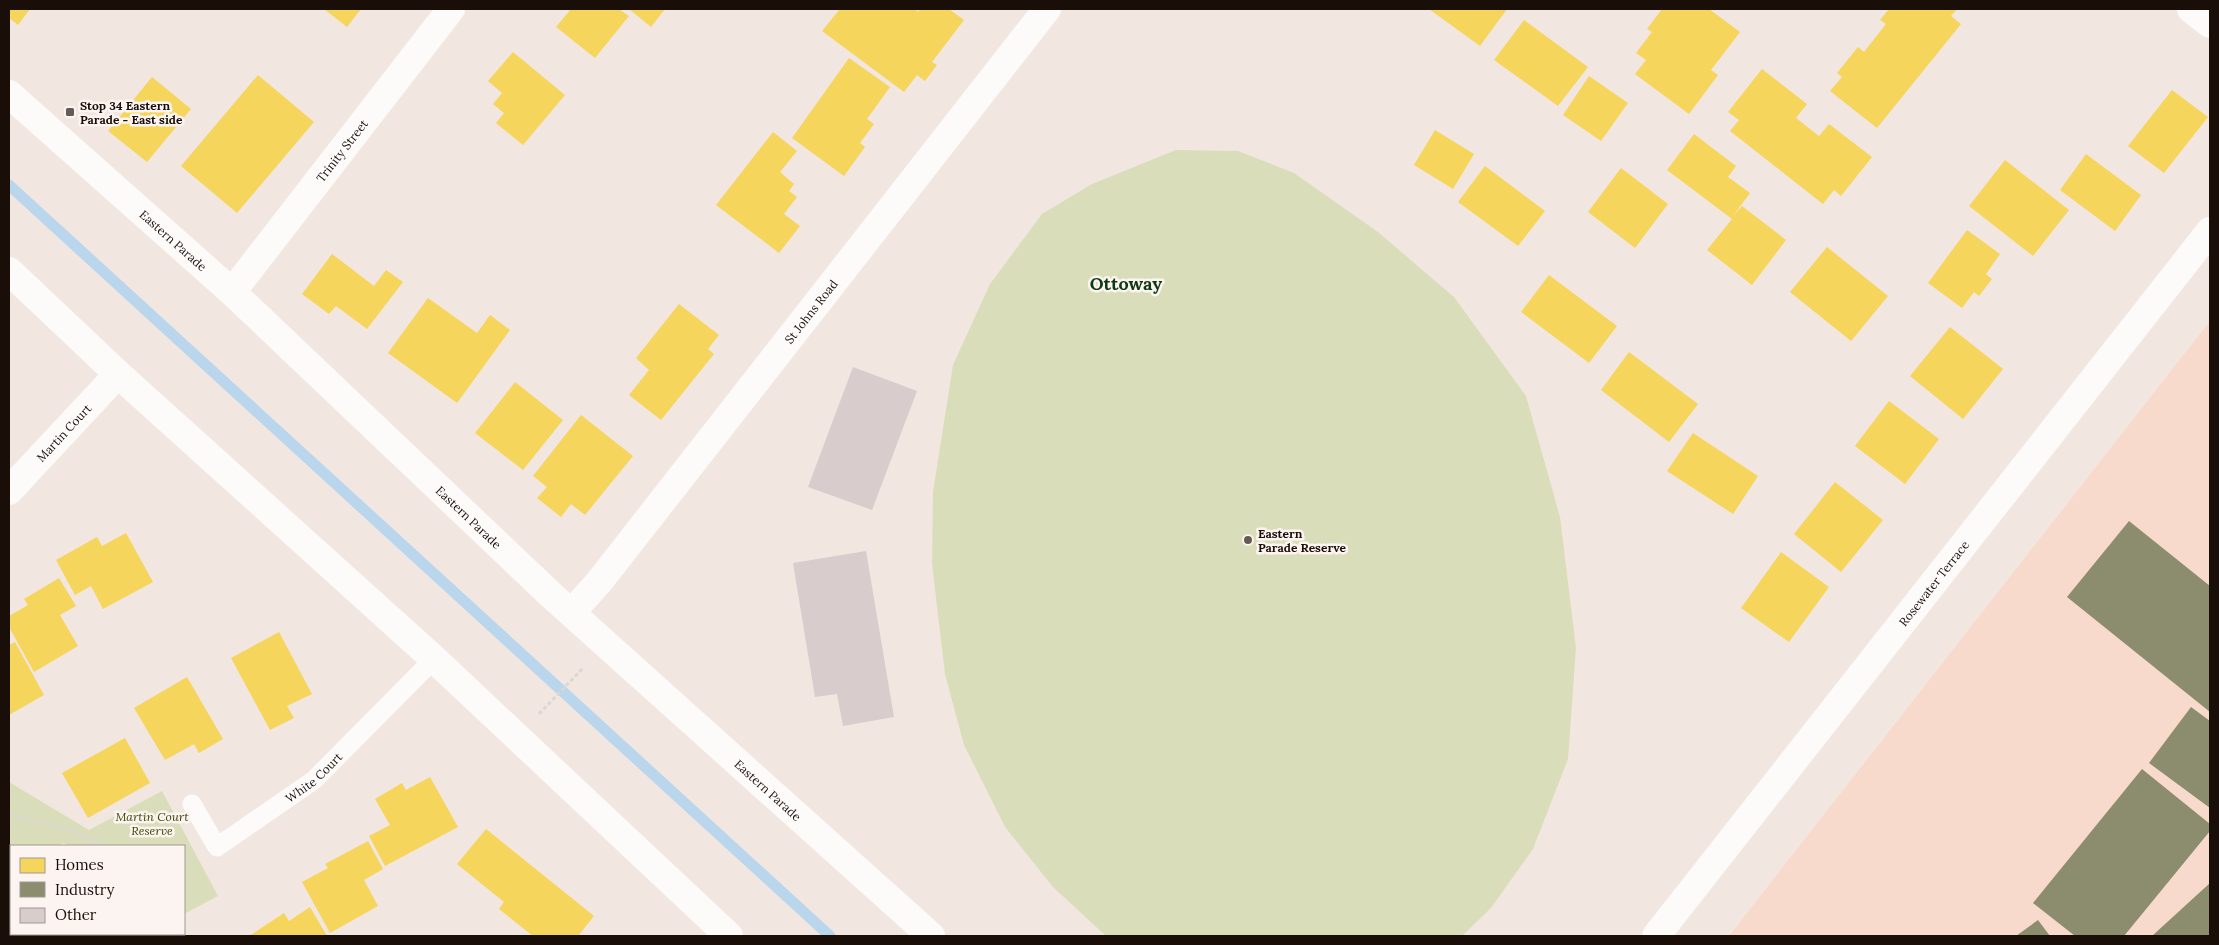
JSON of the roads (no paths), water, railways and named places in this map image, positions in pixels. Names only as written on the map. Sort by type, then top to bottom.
[{"type":"main road","name":"Trinity Street","points":[[232,292],[451,9]]},
{"type":"main road","name":"St Johns Road","points":[[572,612],[599,582],[1047,9]]},
{"type":"main road","points":[[2191,9],[2210,24]]},
{"type":"main road","name":"Eastern Parade","points":[[9,94],[232,292],[572,612],[931,936]]},
{"type":"main road","name":"Rosewater Terrace","points":[[1656,936],[2210,230]]},
{"type":"main road","points":[[9,271],[118,374],[434,659],[729,936]]},
{"type":"main road","name":"Martin Court","points":[[9,491],[118,374]]},
{"type":"lane","name":"White Court","points":[[192,804],[217,847],[314,780],[434,659]]},
{"type":"waterway","points":[[9,185],[830,936]]},
{"type":"place","name":"Stop 34 Eastern Parade - East side","points":[[70,112]]},
{"type":"place","name":"Eastern Parade Reserve","points":[[1248,540]]},
{"type":"district","name":"Ottoway","points":[[1126,283]]},
{"type":"park label","name":"Martin Court Reserve","points":[[152,823]]}]
